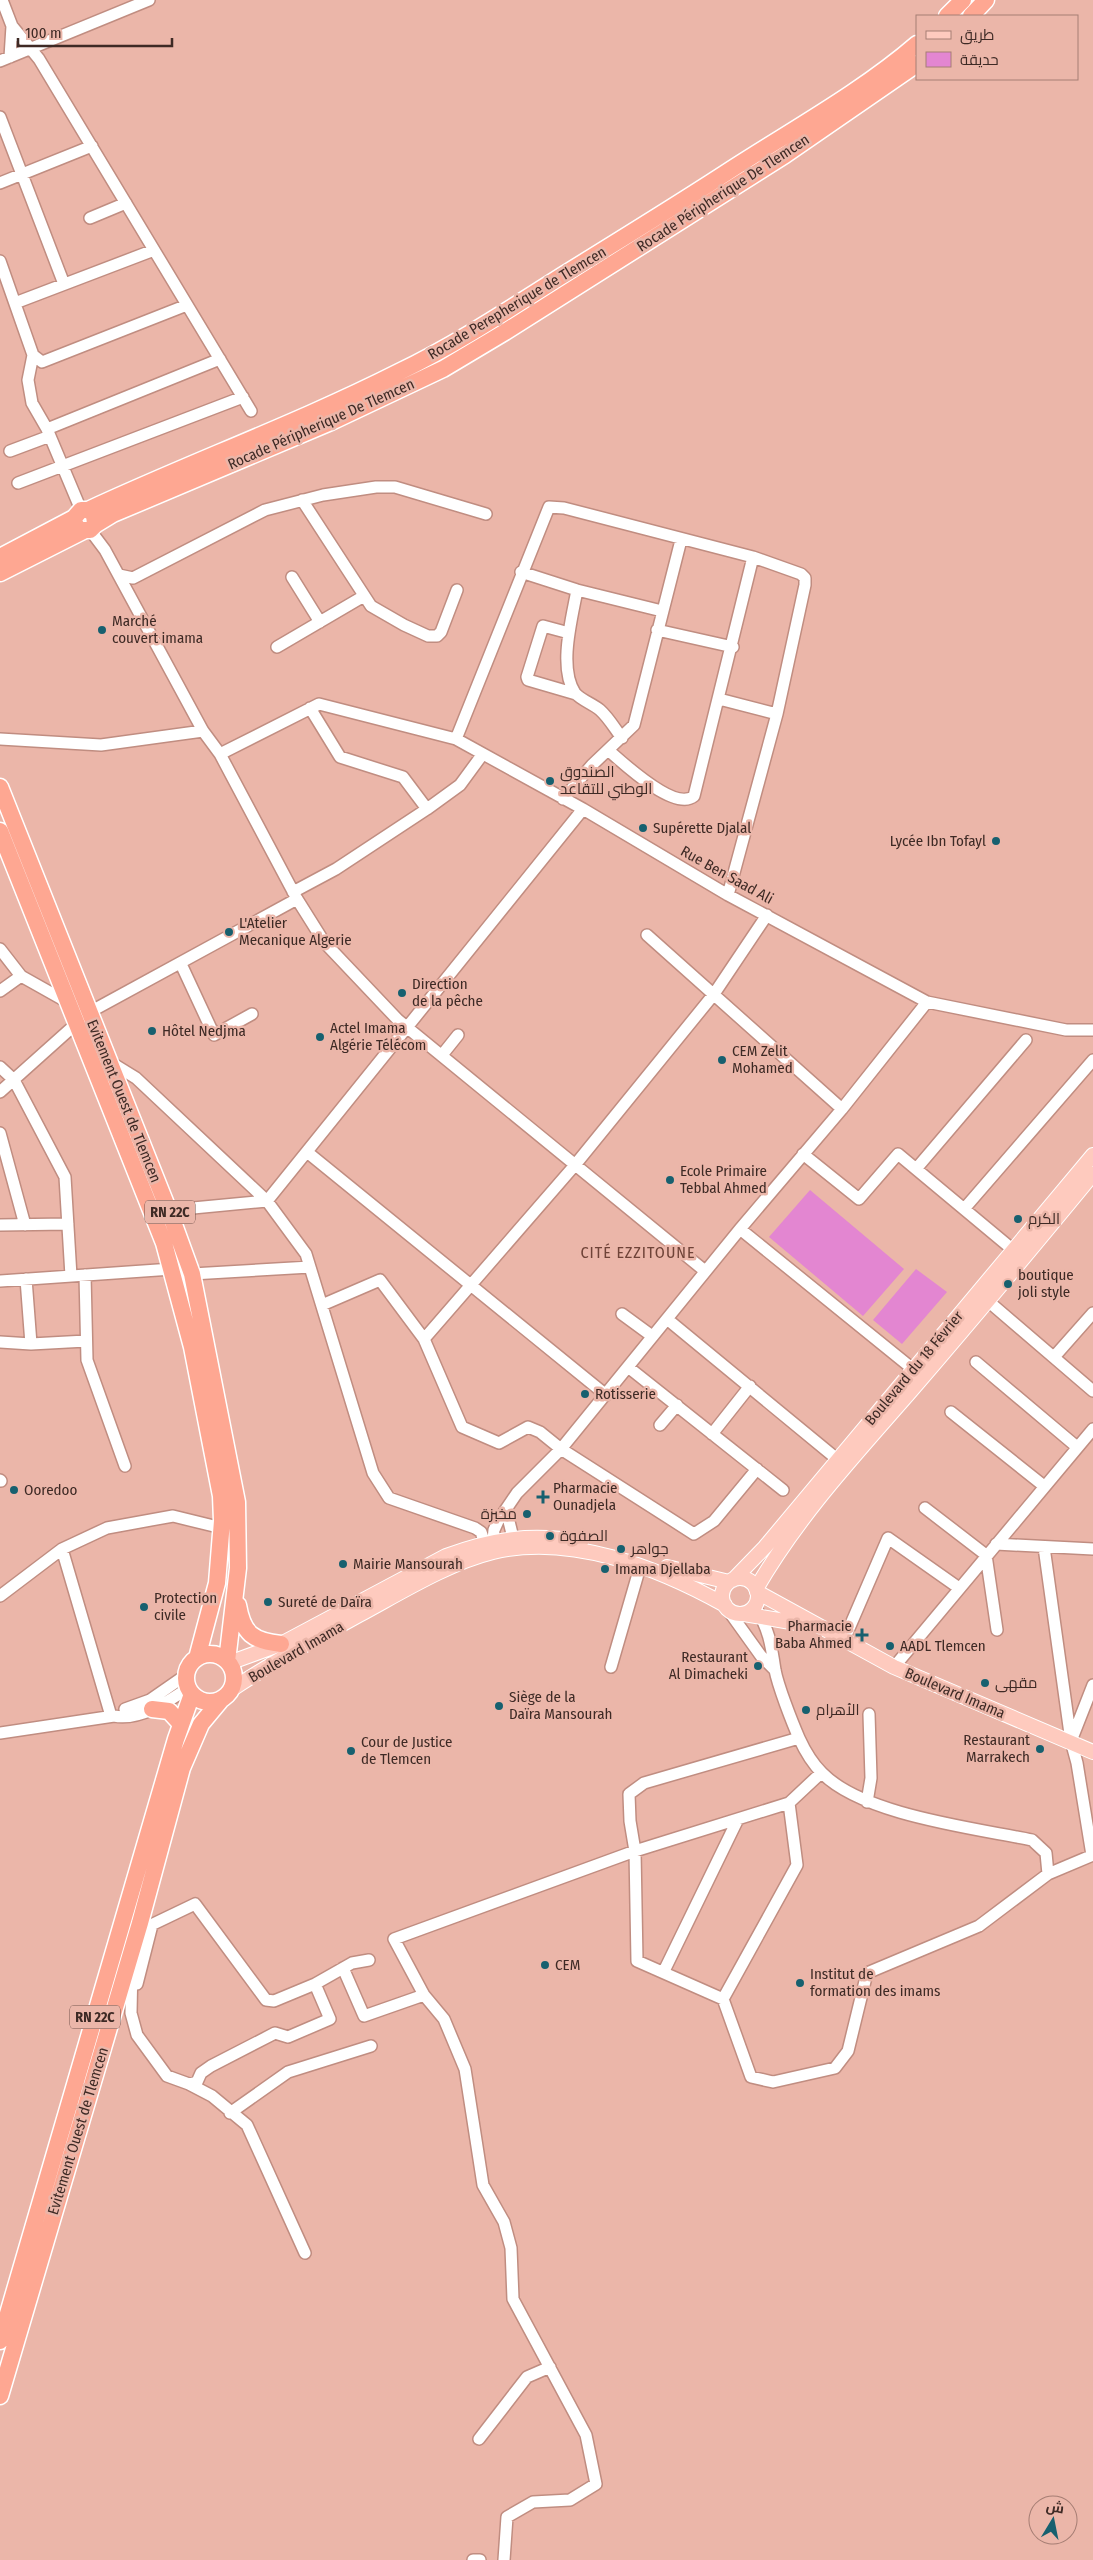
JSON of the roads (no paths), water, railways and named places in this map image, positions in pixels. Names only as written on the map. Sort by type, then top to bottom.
[{"type":"highway","points":[[949,15],[963,0]]},
{"type":"highway","points":[[972,15],[986,0]]},
{"type":"highway","name":"Rocade Perepherique de Tlemcen","points":[[85,520],[400,372],[464,337],[730,171],[855,89],[902,57],[916,45]]},
{"type":"highway","name":"Rocade Péripherique De Tlemcen","points":[[85,520],[113,514],[331,422],[443,369],[505,332],[785,155],[916,65]]},
{"type":"highway","points":[[0,557],[85,520]]},
{"type":"highway","points":[[0,573],[85,520]]},
{"type":"highway","name":"Evitement Ouest de Tlemcen","points":[[0,787],[130,1154],[164,1243],[192,1347],[221,1496],[222,1528],[216,1583],[196,1658]]},
{"type":"highway","name":"Evitement Ouest de Tlemcen","points":[[0,831],[69,1003],[82,1018],[110,1062],[192,1274],[228,1450],[236,1502],[239,1545],[236,1593],[228,1662]]},
{"type":"highway","points":[[236,1593],[240,1614],[247,1632],[258,1640],[281,1644]]},
{"type":"highway","points":[[209,1654],[228,1662],[234,1676],[226,1695],[211,1702],[200,1700],[189,1686],[196,1658],[209,1654]]},
{"type":"highway","name":"Evitement Ouest de Tlemcen","points":[[0,2341],[181,1724],[189,1686]]},
{"type":"highway","name":"Evitement Ouest de Tlemcen","points":[[0,2396],[133,1947],[145,1926],[187,1753],[201,1724],[226,1695]]},
{"type":"highway","points":[[152,1709],[169,1712],[181,1724]]},
{"type":"main road","name":"Boulevard du 18 Février","points":[[918,1374],[1012,1249],[1093,1155]]},
{"type":"main road","name":"Boulevard du 18 Février","points":[[731,1581],[842,1463],[918,1374],[988,1301],[1093,1174]]},
{"type":"main road","name":"Boulevard du 18 Février","points":[[755,1603],[781,1546],[842,1463]]},
{"type":"main road","name":"Boulevard Imama","points":[[228,1662],[281,1644],[446,1556],[490,1546],[562,1538],[683,1572],[731,1581]]},
{"type":"main road","name":"Boulevard Imama","points":[[514,1543],[567,1549],[640,1566],[683,1582],[726,1608]]},
{"type":"main road","name":"Boulevard Imama","points":[[226,1695],[273,1663],[490,1546]]},
{"type":"main road","points":[[746,1580],[755,1603],[733,1613],[726,1608],[723,1591],[731,1581],[746,1580]]},
{"type":"main road","name":"Boulevard Imama","points":[[755,1603],[821,1627]]},
{"type":"main road","name":"Boulevard Imama","points":[[755,1603],[821,1627],[894,1667],[1093,1752]]},
{"type":"street","points":[[2,0],[12,26],[31,48],[92,146],[251,411]]},
{"type":"street","points":[[5,59],[149,0]]},
{"type":"street","points":[[5,59],[12,26]]},
{"type":"street","points":[[0,117],[64,284]]},
{"type":"street","points":[[0,182],[92,146]]},
{"type":"street","points":[[90,218],[126,203]]},
{"type":"street","points":[[15,303],[154,250]]},
{"type":"street","points":[[0,260],[37,359]]},
{"type":"street","points":[[188,305],[37,359],[30,369],[28,380],[29,394],[48,433],[85,520],[105,550],[202,731],[220,754],[295,896],[324,942],[408,1028],[705,1271]]},
{"type":"street","points":[[10,451],[220,359]]},
{"type":"street","points":[[18,483],[62,468],[243,397]]},
{"type":"street","points":[[119,575],[133,578],[265,510],[302,500],[376,487],[395,487],[486,514]]},
{"type":"street","points":[[302,500],[371,606],[428,636],[437,636],[441,632],[457,590]]},
{"type":"street","points":[[456,740],[549,507],[583,513],[753,558],[801,574],[805,578],[777,714],[728,895]]},
{"type":"street","points":[[563,799],[592,765],[634,725],[681,540]]},
{"type":"street","points":[[608,750],[657,789],[680,799],[691,799],[697,790],[753,558]]},
{"type":"street","points":[[522,572],[577,590],[662,611]]},
{"type":"street","points":[[292,577],[320,622]]},
{"type":"street","points":[[576,694],[567,666],[568,633],[577,590]]},
{"type":"street","points":[[277,647],[364,596]]},
{"type":"street","points":[[568,633],[543,626],[528,680],[576,694],[601,711],[622,738]]},
{"type":"street","points":[[657,630],[733,647]]},
{"type":"street","points":[[720,699],[777,714]]},
{"type":"street","name":"Rue Ben Saad Ali","points":[[220,754],[319,704],[456,740],[583,809],[728,895],[927,1002],[1066,1030],[1093,1030]]},
{"type":"street","points":[[310,708],[340,757],[403,777],[427,809]]},
{"type":"street","points":[[0,739],[101,745],[202,731]]},
{"type":"street","points":[[0,1092],[82,1018],[181,964],[295,896],[460,785],[482,755]]},
{"type":"street","points":[[193,1208],[267,1201],[583,809]]},
{"type":"street","points":[[424,1339],[472,1286],[575,1165],[714,994],[767,915]]},
{"type":"street","points":[[647,935],[842,1109]]},
{"type":"street","points":[[0,949],[21,976],[69,1003]]},
{"type":"street","points":[[181,964],[214,1035],[252,1014]]},
{"type":"street","points":[[0,990],[21,976]]},
{"type":"street","points":[[490,1546],[494,1530],[517,1493],[561,1449],[705,1271],[842,1109],[927,1002]]},
{"type":"street","points":[[1066,1030],[1093,1034]]},
{"type":"street","points":[[442,1056],[458,1035]]},
{"type":"street","points":[[916,1169],[1026,1040]]},
{"type":"street","points":[[964,1209],[1093,1060]]},
{"type":"street","points":[[110,1062],[136,1078],[267,1201],[306,1254],[373,1473],[389,1498],[475,1528],[481,1532],[490,1546]]},
{"type":"street","points":[[0,1067],[14,1080],[65,1177],[71,1276]]},
{"type":"street","points":[[0,1133],[25,1225]]},
{"type":"street","points":[[307,1152],[606,1395]]},
{"type":"street","points":[[803,1154],[859,1199],[898,1154],[1012,1249]]},
{"type":"street","points":[[0,1225],[68,1224]]},
{"type":"street","points":[[740,1229],[918,1374]]},
{"type":"street","points":[[192,1274],[310,1267]]},
{"type":"street","points":[[0,1281],[172,1269]]},
{"type":"street","points":[[85,1275],[87,1360],[125,1466]]},
{"type":"street","points":[[26,1279],[31,1344]]},
{"type":"street","points":[[322,1305],[380,1280],[424,1339],[462,1427],[499,1443],[528,1427],[540,1432],[561,1449],[694,1534],[714,1521],[757,1469]]},
{"type":"street","points":[[988,1301],[1093,1391]]},
{"type":"street","points":[[1054,1357],[1093,1312]]},
{"type":"street","points":[[622,1314],[652,1336]]},
{"type":"street","points":[[667,1319],[842,1463]]},
{"type":"street","points":[[0,1342],[31,1344],[86,1341]]},
{"type":"street","points":[[976,1362],[1078,1447]]},
{"type":"street","points":[[628,1367],[783,1490]]},
{"type":"street","points":[[712,1434],[750,1386]]},
{"type":"street","points":[[660,1425],[676,1405]]},
{"type":"street","points":[[951,1412],[1044,1486]]},
{"type":"street","points":[[894,1667],[1093,1429]]},
{"type":"street","points":[[924,1508],[986,1555],[997,1630]]},
{"type":"street","points":[[506,1509],[514,1543]]},
{"type":"street","points":[[0,1596],[62,1549],[107,1528],[173,1516],[222,1528]]},
{"type":"street","points":[[844,1640],[888,1538],[959,1588]]},
{"type":"street","points":[[996,1544],[1093,1549]]},
{"type":"street","points":[[799,1738],[644,1782],[629,1794],[630,1821],[635,1851],[637,1960],[723,1998],[751,2077],[773,2082],[835,2068],[848,2051],[867,1973],[979,1926],[1048,1874],[1092,1855],[1077,1763],[1071,1741],[1044,1547]]},
{"type":"street","points":[[62,1549],[112,1716]]},
{"type":"street","points":[[611,1668],[640,1566]]},
{"type":"street","points":[[755,1603],[774,1652],[775,1670],[799,1738],[821,1773],[844,1790],[867,1802],[911,1815],[1032,1840],[1046,1853],[1048,1874]]},
{"type":"street","points":[[726,1608],[761,1656],[775,1670]]},
{"type":"street","points":[[1071,1741],[1093,1685]]},
{"type":"street","points":[[112,1716],[121,1710],[136,1706],[163,1693],[189,1686]]},
{"type":"street","points":[[0,1733],[112,1716],[123,1718],[152,1709],[189,1686]]},
{"type":"street","points":[[867,1802],[871,1778],[869,1714]]},
{"type":"street","points":[[504,2560],[507,2518],[533,2502],[570,2500],[596,2484],[586,2435],[513,2299],[511,2248],[504,2222],[483,2185],[462,2061],[444,2019],[424,1995],[394,1939],[635,1851],[789,1803],[821,1773]]},
{"type":"street","points":[[723,1998],[797,1865],[789,1803]]},
{"type":"street","points":[[664,1971],[738,1819]]},
{"type":"street","points":[[131,2006],[145,1926],[195,1904],[266,2000],[274,2001],[315,1984],[352,1963],[369,1960]]},
{"type":"street","points":[[133,1947],[131,2006],[137,2035],[167,2076],[189,2084],[212,2096],[247,2126],[305,2254]]},
{"type":"street","points":[[343,1968],[364,2016],[424,1995]]},
{"type":"street","points":[[189,2084],[197,2082],[201,2073],[211,2066],[275,2032],[288,2037],[330,2019],[315,1984]]},
{"type":"street","points":[[230,2113],[288,2072],[371,2046]]},
{"type":"street","points":[[479,2439],[528,2377],[550,2367]]},
{"type":"street","points":[[473,2560],[480,2560]]},
{"type":"place","name":"Marché couvert imama","points":[[102,630]]},
{"type":"place","name":"الصندوق الوطني للتقاعد","points":[[550,781]]},
{"type":"place","name":"Supérette Djalal","points":[[643,828]]},
{"type":"place","name":"Lycée Ibn Tofayl","points":[[996,841]]},
{"type":"place","name":"L'Atelier Mecanique Algerie","points":[[229,932]]},
{"type":"place","name":"Direction de la pêche","points":[[402,993]]},
{"type":"place","name":"Hôtel Nedjma","points":[[152,1031]]},
{"type":"place","name":"Actel Imama Algérie Télécom","points":[[320,1037]]},
{"type":"place","name":"CEM Zelit Mohamed","points":[[722,1060]]},
{"type":"place","name":"Ecole Primaire Tebbal Ahmed","points":[[670,1180]]},
{"type":"place","name":"الكرم","points":[[1018,1219]]},
{"type":"place","name":"boutique joli style","points":[[1008,1284]]},
{"type":"place","name":"Rotisserie","points":[[585,1394]]},
{"type":"place","name":"Ooredoo","points":[[14,1490]]},
{"type":"place","name":"Pharmacie Ounadjela","points":[[543,1497]]},
{"type":"place","name":"مخبزة","points":[[527,1514]]},
{"type":"place","name":"الصفوة","points":[[550,1536]]},
{"type":"place","name":"جواهر","points":[[621,1549]]},
{"type":"place","name":"Mairie Mansourah","points":[[343,1564]]},
{"type":"place","name":"Imama Djellaba","points":[[605,1569]]},
{"type":"place","name":"Sureté de Daïra","points":[[268,1602]]},
{"type":"place","name":"Protection civile","points":[[144,1607]]},
{"type":"place","name":"Pharmacie Baba Ahmed","points":[[862,1635]]},
{"type":"place","name":"AADL Tlemcen","points":[[890,1646]]},
{"type":"place","name":"Restaurant Al Dimacheki","points":[[758,1666]]},
{"type":"place","name":"مقهى","points":[[985,1683]]},
{"type":"place","name":"Siège de la Daïra Mansourah","points":[[499,1706]]},
{"type":"place","name":"الأهرام","points":[[806,1710]]},
{"type":"place","name":"Restaurant Marrakech","points":[[1040,1749]]},
{"type":"place","name":"Cour de Justice de Tlemcen","points":[[351,1751]]},
{"type":"place","name":"CEM","points":[[545,1965]]},
{"type":"place","name":"Institut de formation des imams","points":[[800,1983]]},
{"type":"district","name":"CITÉ EZZITOUNE","points":[[638,1252]]}]
